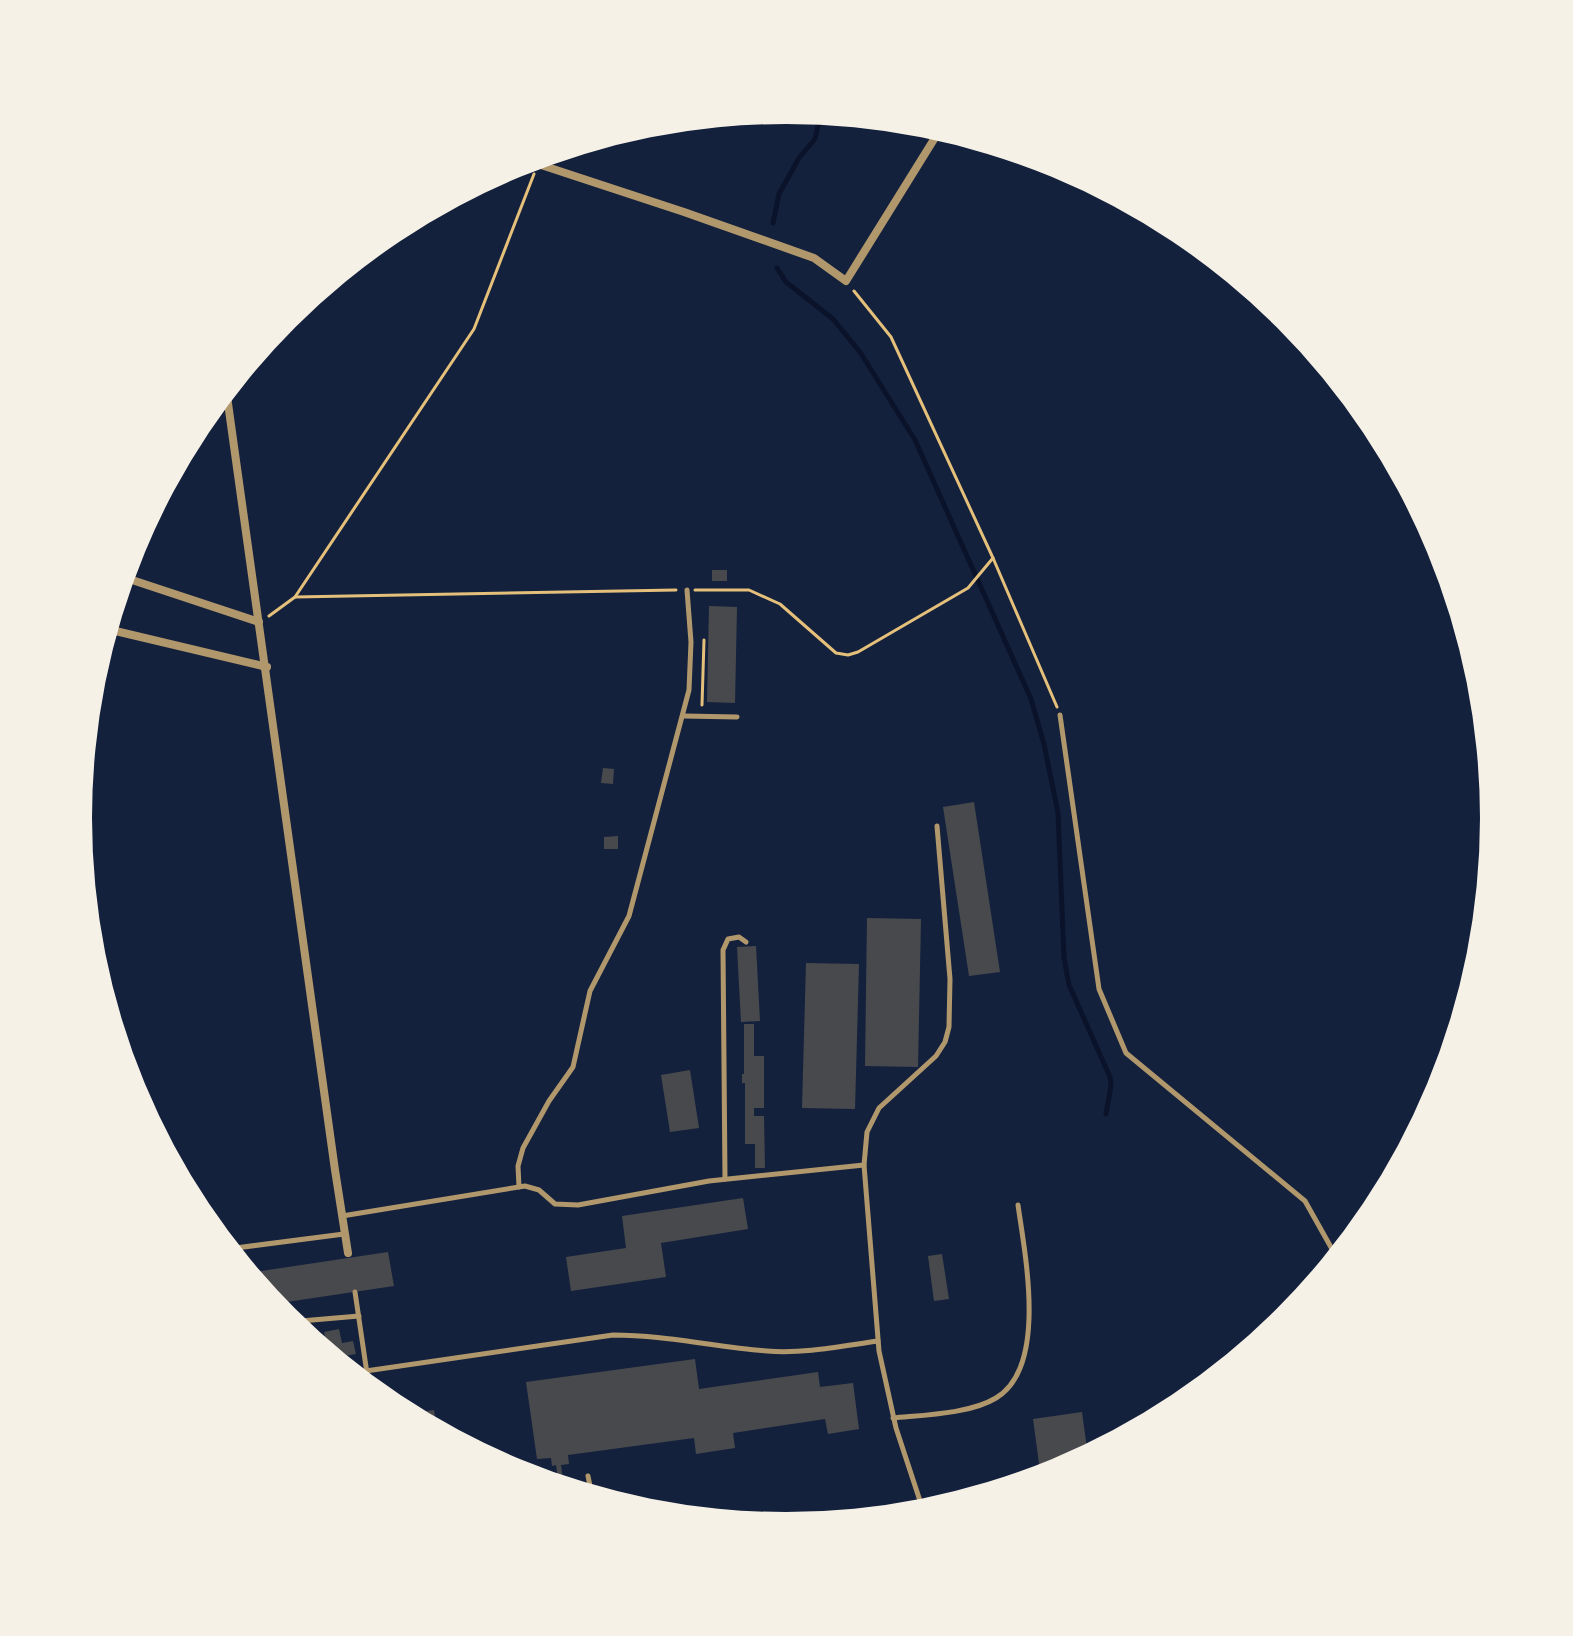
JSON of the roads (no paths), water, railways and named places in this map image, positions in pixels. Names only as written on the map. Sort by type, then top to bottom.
[{"type":"street","points":[[547,166],[814,258],[846,281],[934,140]]},
{"type":"street","points":[[228,406],[348,1253]]},
{"type":"street","points":[[134,581],[259,622]]},
{"type":"street","points":[[118,632],[267,667]]},
{"type":"lane","points":[[519,1187],[518,1166],[523,1148],[549,1101],[573,1067],[590,991],[629,916],[689,690],[687,590]]},
{"type":"lane","points":[[1060,715],[1099,989],[1126,1053],[1305,1201],[1331,1248]]},
{"type":"lane","points":[[684,716],[737,717]]},
{"type":"lane","points":[[920,1499],[893,1418],[878,1341],[864,1165],[867,1132],[879,1108],[936,1056],[945,1042],[949,1027],[950,979],[937,826]]},
{"type":"lane","points":[[725,1179],[723,950],[728,939],[739,937],[746,942]]},
{"type":"lane","points":[[342,1216],[519,1187],[539,1190],[555,1204],[578,1205],[725,1179],[864,1165]]},
{"type":"lane","points":[[893,1418],[983,1405],[1008,1390],[1017,1376],[1027,1343],[1026,1262],[1018,1205]]},
{"type":"lane","points":[[241,1247],[345,1234]]},
{"type":"lane","points":[[355,1292],[367,1371]]},
{"type":"lane","points":[[308,1320],[359,1316]]},
{"type":"lane","points":[[368,1372],[613,1335],[647,1336],[769,1352],[878,1341]]},
{"type":"lane","points":[[588,1476],[590,1484]]},
{"type":"waterway","points":[[773,223],[779,194],[799,158],[815,139],[818,125]]},
{"type":"waterway","points":[[777,268],[786,282],[833,319],[860,352],[915,440],[1031,699],[1058,813],[1064,958],[1069,985],[1110,1077],[1106,1114]]}]
